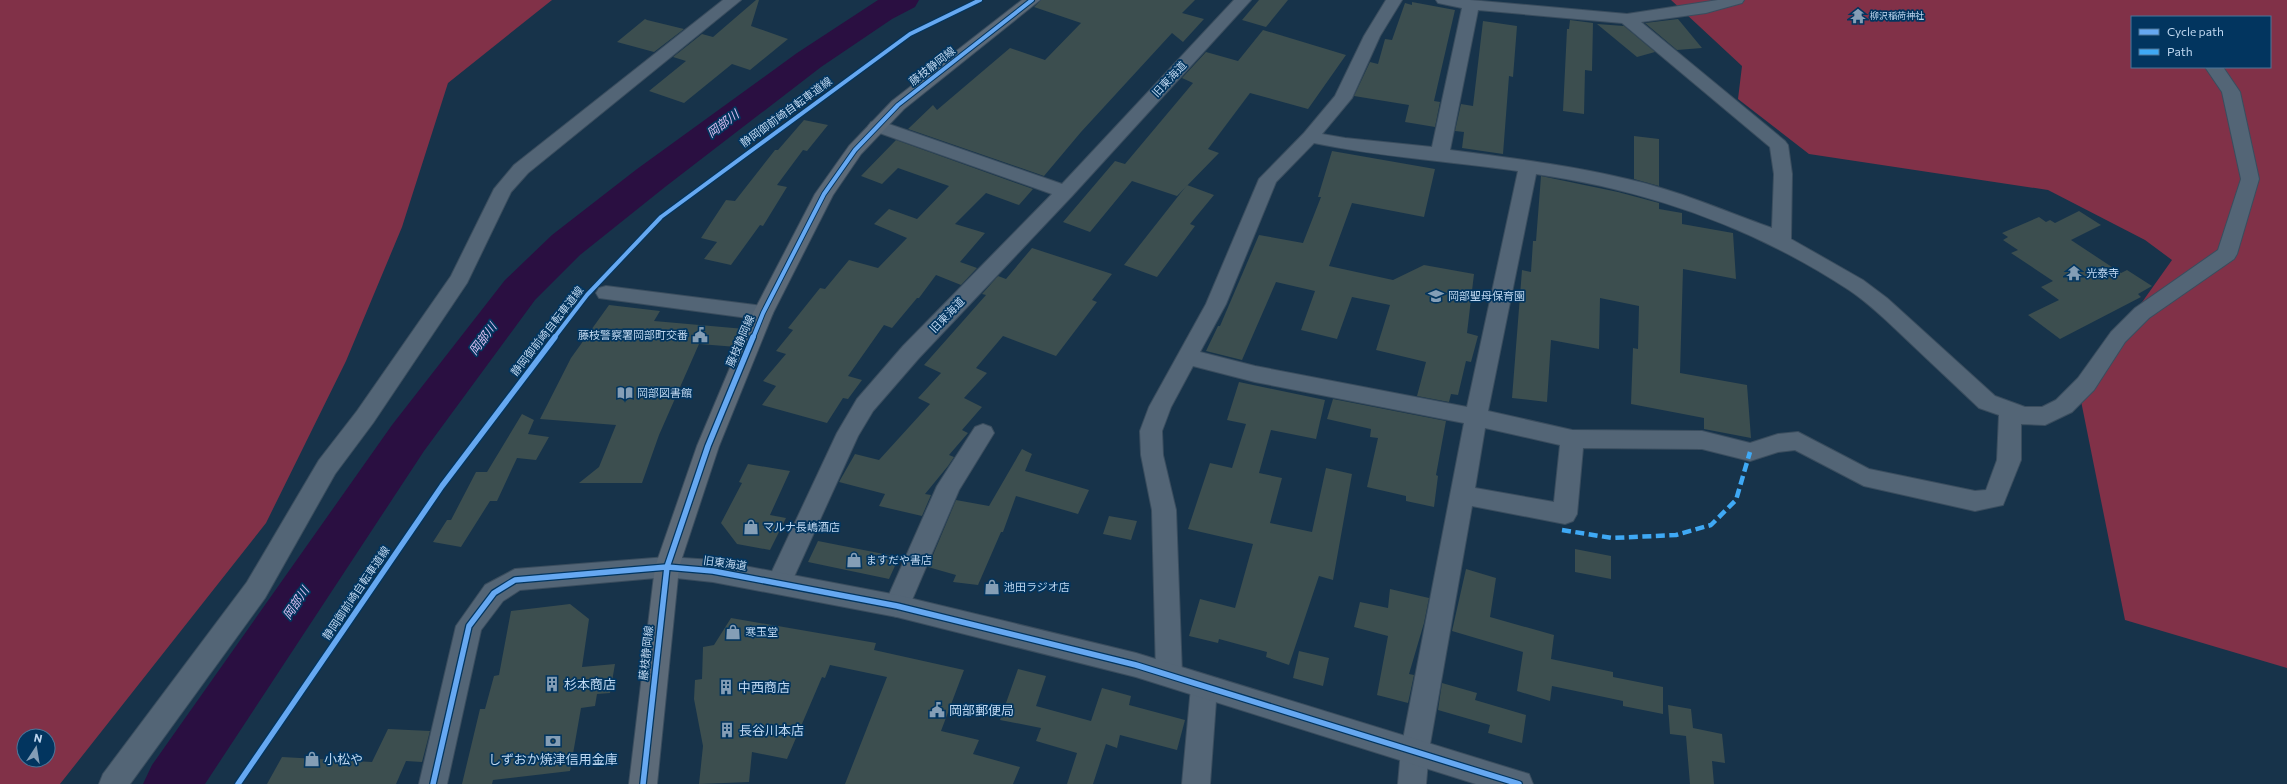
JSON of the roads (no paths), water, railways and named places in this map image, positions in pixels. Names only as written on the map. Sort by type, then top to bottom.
[{"type":"main road","name":"藤枝静岡線","points":[[643,784],[661,609],[667,567],[677,533],[708,446],[763,313],[824,194],[855,150],[898,105],[1032,0]]},
{"type":"street","points":[[113,784],[256,590],[327,466],[365,417],[460,278],[503,189],[521,169],[733,0]]},
{"type":"street","name":"旧東海道","points":[[433,784],[469,626],[494,593],[515,580],[626,569],[667,567],[713,571],[779,582],[848,433],[865,405],[911,352],[1065,192],[1243,0]]},
{"type":"street","points":[[1169,674],[1164,510],[1152,455],[1151,431],[1160,407],[1216,304],[1268,178],[1310,137],[1343,98],[1372,36],[1394,0]]},
{"type":"street","points":[[1444,0],[1471,5],[1627,19],[1706,8],[1736,0]]},
{"type":"street","points":[[1440,154],[1471,5]]},
{"type":"street","points":[[1627,19],[1779,145],[1783,174],[1781,242]]},
{"type":"street","points":[[1310,137],[1346,144],[1440,154],[1566,172],[1628,185],[1686,203],[1767,234],[1856,285],[1880,303],[1987,402],[2010,412],[2024,416],[2045,416],[2064,406],[2086,384],[2118,337],[2142,313],[2227,254],[2250,179],[2231,92],[2215,68]]},
{"type":"street","points":[[877,126],[1065,192]]},
{"type":"street","points":[[1412,784],[1415,750],[1476,418],[1528,166]]},
{"type":"street","points":[[606,293],[763,313]]},
{"type":"street","points":[[1187,357],[1255,374],[1476,418],[1572,439],[1702,440],[1750,452],[1778,443],[1798,441],[1864,477],[1976,501],[1995,498],[2010,460],[2010,412]]},
{"type":"street","points":[[896,606],[949,486],[983,433]]},
{"type":"street","points":[[1462,495],[1565,514],[1572,439]]},
{"type":"street","points":[[779,582],[896,606],[1169,674],[1204,687],[1415,750],[1519,784]]},
{"type":"street","points":[[1196,784],[1204,687]]},
{"type":"waterway","name":"岡部川","points":[[172,784],[408,438],[520,290],[566,245],[651,178],[809,60],[880,12],[903,0]]},
{"type":"place","name":"柳沢稲荷神社","points":[[1858,16]]},
{"type":"place","name":"光泰寺","points":[[2074,273]]},
{"type":"place","name":"岡部聖母保育園","points":[[1436,296]]},
{"type":"place","name":"藤枝警察署岡部町交番","points":[[700,335]]},
{"type":"place","name":"岡部図書館","points":[[625,393]]},
{"type":"place","name":"マルナ長嶋酒店","points":[[751,527]]},
{"type":"place","name":"ますだや書店","points":[[854,560]]},
{"type":"place","name":"池田ラジオ店","points":[[992,587]]},
{"type":"place","name":"寒玉堂","points":[[733,632]]},
{"type":"place","name":"杉本商店","points":[[552,684]]},
{"type":"place","name":"中西商店","points":[[726,687]]},
{"type":"place","name":"岡部郵便局","points":[[937,710]]},
{"type":"place","name":"長谷川本店","points":[[727,730]]},
{"type":"place","name":"しずおか焼津信用金庫","points":[[553,741]]},
{"type":"place","name":"小松や","points":[[312,759]]}]
